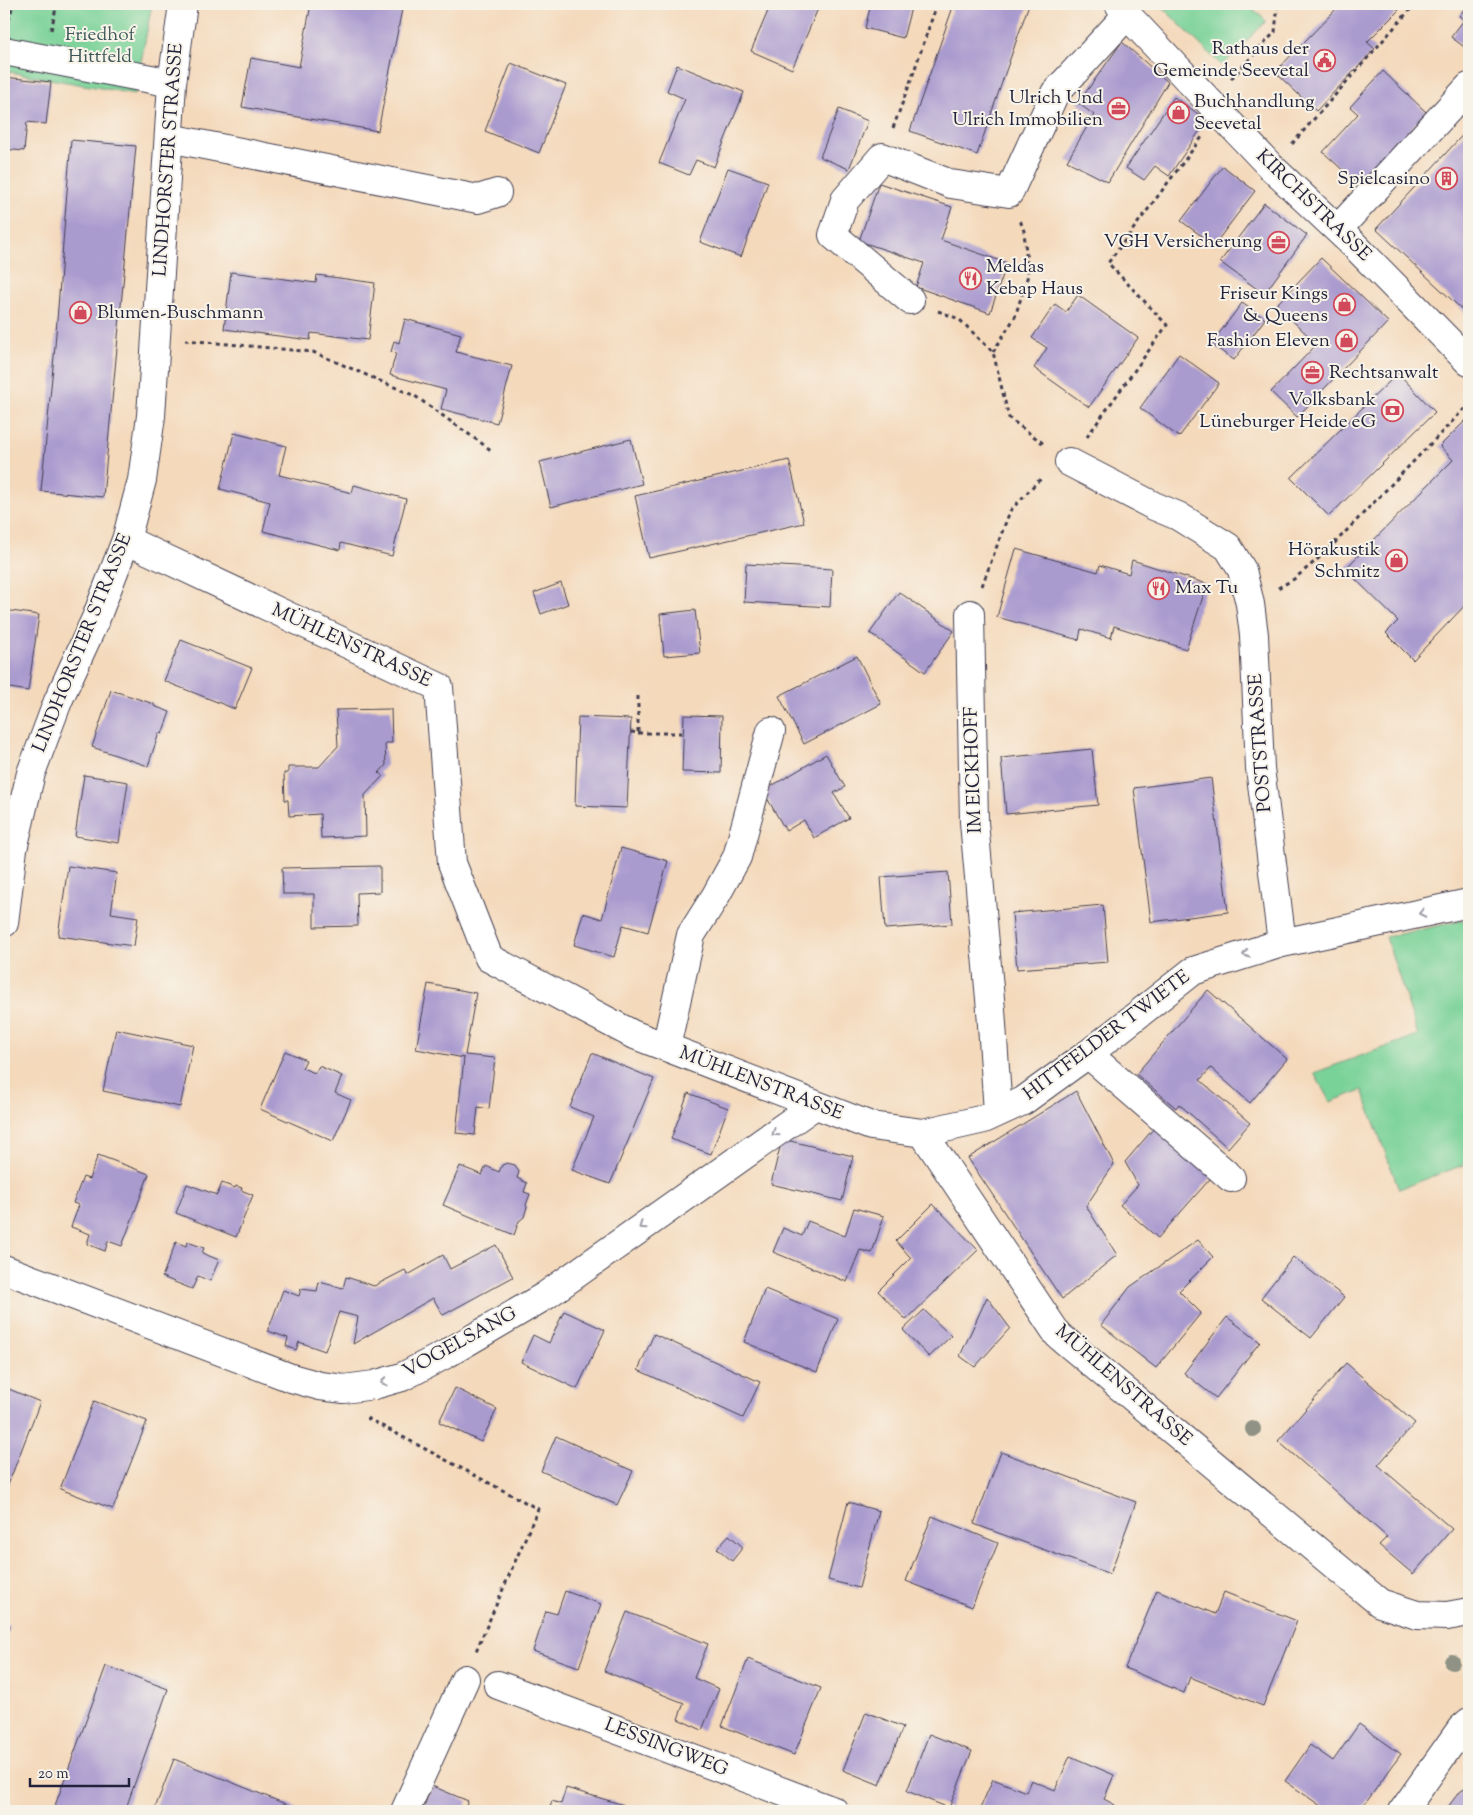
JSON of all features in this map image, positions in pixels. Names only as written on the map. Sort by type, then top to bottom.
[{"type":"street","name":"LINDHORSTER STRASSE","points":[[4,923],[9,848],[31,772],[58,701],[96,618],[126,540],[142,480],[152,416],[172,83],[183,4]]},
{"type":"street","points":[[910,300],[833,235],[845,200],[882,157],[951,184],[1009,193],[1055,93],[1123,10]]},
{"type":"street","name":"KIRCHSTRASSE","points":[[1123,10],[1271,167],[1338,230],[1469,362]]},
{"type":"street","points":[[4,51],[172,83]]},
{"type":"street","points":[[1338,230],[1469,87]]},
{"type":"street","points":[[169,138],[478,199],[497,193]]},
{"type":"street","name":"POSTSTRASSE","points":[[1069,462],[1154,506],[1178,516],[1228,547],[1242,570],[1250,604],[1254,635],[1260,768],[1282,943]]},
{"type":"street","name":"MÜHLENSTRASSE","points":[[126,540],[439,687],[452,863],[489,958],[632,1034],[871,1126],[922,1133],[1058,1335],[1380,1603],[1417,1615],[1447,1616],[1469,1612]]},
{"type":"street","name":"IM EICKHOFF","points":[[970,614],[974,822],[998,1112]]},
{"type":"street","points":[[666,1047],[691,935],[737,857],[771,731]]},
{"type":"street","name":"HITTFELDER TWIETE","points":[[922,1133],[984,1119],[1023,1101],[1088,1054],[1193,971],[1282,943],[1469,903]]},
{"type":"street","points":[[1088,1054],[1231,1178]]},
{"type":"street","name":"VOGELSANG","points":[[4,1269],[291,1378],[320,1386],[344,1389],[374,1385],[402,1377],[448,1353],[545,1296],[815,1105]]},
{"type":"street","points":[[405,1811],[465,1679]]},
{"type":"street","name":"LESSINGWEG","points":[[498,1684],[834,1811]]},
{"type":"street","points":[[1403,1811],[1461,1729],[1469,1722]]},
{"type":"path","points":[[882,157],[937,4]]},
{"type":"path","points":[[970,614],[1010,511],[1037,482],[1069,462],[1167,325],[1108,263],[1215,107],[1275,32],[1278,4]]},
{"type":"path","points":[[1271,167],[1415,4]]},
{"type":"path","points":[[993,352],[1015,317],[1028,275],[1024,231],[1009,193]]},
{"type":"path","points":[[910,300],[958,319],[993,352],[1009,418],[1069,462]]},
{"type":"path","points":[[158,337],[314,352],[415,396],[490,450]]},
{"type":"path","points":[[1250,604],[1294,579],[1325,553],[1469,404]]},
{"type":"path","points":[[638,696],[638,733]]},
{"type":"path","points":[[631,732],[683,733]]},
{"type":"path","points":[[362,1416],[538,1508],[465,1679]]},
{"type":"green space","name":"Friedhof Hittfeld","points":[[4,4],[152,4],[135,94],[4,71]]},
{"type":"green space","points":[[1161,4],[1248,4],[1266,21],[1222,66]]},
{"type":"green space","points":[[1469,919],[1469,1163],[1399,1189],[1362,1090],[1330,1102],[1314,1073],[1418,1035],[1386,937]]},
{"type":"building","points":[[311,4],[403,4],[378,131],[242,107],[251,58],[299,67]]},
{"type":"building","points":[[771,4],[820,4],[792,69],[751,51]]},
{"type":"building","points":[[871,4],[896,4],[911,8],[903,38],[865,28]]},
{"type":"building","points":[[954,4],[1029,4],[977,155],[910,131]]},
{"type":"building","name":"Rathaus der Gemeinde Seevetal","points":[[1341,4],[1392,4],[1399,10],[1367,42],[1375,49],[1316,111],[1275,72]]},
{"type":"building","points":[[1468,4],[1469,46],[1467,49],[1451,37],[1464,20],[1459,16]]},
{"type":"building","name":"Ulrich Und Ulrich Immobilien","points":[[1122,42],[1168,82],[1108,182],[1067,161],[1094,115],[1078,103]]},
{"type":"building","points":[[511,63],[566,85],[539,153],[485,131]]},
{"type":"building","points":[[677,65],[744,92],[714,167],[696,160],[689,175],[659,163],[685,99],[667,91]]},
{"type":"building","points":[[1383,71],[1426,112],[1359,185],[1323,152],[1358,114],[1350,107]]},
{"type":"building","points":[[4,77],[51,82],[46,124],[27,122],[24,151],[4,149]]},
{"type":"building","points":[[1174,97],[1207,120],[1169,176],[1155,166],[1144,180],[1126,168]]},
{"type":"building","points":[[839,109],[868,121],[849,169],[820,157]]},
{"type":"building","name":"Spielcasino","points":[[1469,128],[1469,316],[1376,229]]},
{"type":"building","points":[[71,140],[136,146],[103,497],[41,491],[55,346]]},
{"type":"building","points":[[1223,166],[1255,191],[1214,245],[1181,221]]},
{"type":"building","points":[[728,168],[768,182],[741,257],[700,242]]},
{"type":"building","points":[[879,183],[952,207],[941,240],[1007,263],[990,313],[916,287],[924,263],[859,241]]},
{"type":"building","points":[[1264,203],[1307,235],[1264,294],[1220,262]]},
{"type":"building","points":[[1321,258],[1388,322],[1297,417],[1271,392],[1317,344],[1276,305]]},
{"type":"building","points":[[231,272],[316,283],[317,275],[375,283],[368,340],[311,333],[310,340],[224,329]]},
{"type":"building","points":[[1078,295],[1138,338],[1089,407],[1034,368],[1047,348],[1032,338],[1055,304],[1066,312]]},
{"type":"building","points":[[1242,303],[1265,319],[1234,360],[1211,344]]},
{"type":"building","points":[[405,319],[461,334],[456,352],[512,366],[497,423],[441,409],[446,390],[390,375],[396,353],[391,352],[394,341],[399,343]]},
{"type":"building","points":[[1179,354],[1219,383],[1179,437],[1140,408]]},
{"type":"building","points":[[1398,373],[1435,412],[1329,516],[1291,478]]},
{"type":"building","points":[[1469,417],[1469,601],[1413,660],[1386,633],[1398,621],[1345,569],[1453,460],[1440,446]]},
{"type":"building","points":[[234,433],[286,446],[279,475],[352,493],[354,485],[406,499],[392,556],[341,543],[340,550],[263,531],[270,502],[220,489]]},
{"type":"building","points":[[631,439],[642,484],[551,507],[540,462]]},
{"type":"building","points":[[789,460],[804,523],[649,558],[635,496]]},
{"type":"building","points":[[1016,549],[1098,572],[1100,565],[1129,574],[1132,560],[1207,584],[1186,649],[1114,626],[1111,638],[1081,629],[1079,640],[997,617]]},
{"type":"building","points":[[746,564],[832,569],[830,607],[744,602]]},
{"type":"building","points":[[561,583],[568,604],[541,614],[534,593]]},
{"type":"building","points":[[899,592],[954,631],[925,672],[870,633]]},
{"type":"building","points":[[4,610],[39,615],[28,691],[4,687]]},
{"type":"building","points":[[695,610],[700,653],[664,656],[660,614]]},
{"type":"building","points":[[181,640],[252,668],[235,709],[164,681]]},
{"type":"building","points":[[857,656],[881,704],[804,744],[779,696]]},
{"type":"building","points":[[111,690],[154,704],[154,706],[170,712],[162,734],[159,733],[148,766],[92,747]]},
{"type":"building","points":[[391,709],[392,743],[385,743],[386,765],[379,773],[383,776],[365,795],[366,836],[321,838],[320,814],[289,816],[288,800],[285,800],[284,773],[288,773],[288,767],[319,767],[338,746],[336,710]]},
{"type":"building","points":[[684,715],[722,716],[721,773],[682,772]]},
{"type":"building","points":[[578,717],[631,719],[627,808],[575,806]]},
{"type":"building","points":[[1092,749],[1098,805],[1006,814],[1001,758]]},
{"type":"building","points":[[826,754],[845,787],[834,793],[849,818],[814,838],[804,820],[786,831],[763,791]]},
{"type":"building","points":[[84,775],[128,782],[119,843],[75,836]]},
{"type":"building","points":[[1211,778],[1228,912],[1151,922],[1134,788]]},
{"type":"building","points":[[621,848],[668,861],[648,932],[623,925],[614,957],[574,945],[583,913],[602,919]]},
{"type":"building","points":[[68,866],[117,873],[111,913],[138,917],[134,946],[58,936]]},
{"type":"building","points":[[380,866],[380,892],[357,893],[358,926],[314,927],[314,894],[283,894],[282,868]]},
{"type":"building","points":[[948,872],[952,924],[885,929],[881,877]]},
{"type":"building","points":[[1103,905],[1108,962],[1017,969],[1012,913]]},
{"type":"building","points":[[428,984],[476,993],[465,1055],[495,1058],[489,1109],[478,1107],[475,1135],[456,1133],[464,1058],[416,1049]]},
{"type":"building","points":[[1208,990],[1287,1059],[1250,1103],[1211,1068],[1200,1080],[1250,1123],[1228,1148],[1179,1104],[1176,1108],[1136,1074]]},
{"type":"building","points":[[116,1029],[193,1045],[180,1107],[103,1091]]},
{"type":"building","points":[[285,1051],[306,1060],[302,1068],[315,1073],[319,1066],[342,1076],[335,1093],[351,1100],[333,1141],[260,1109]]},
{"type":"building","points":[[592,1053],[654,1079],[610,1184],[572,1170],[594,1117],[570,1107]]},
{"type":"building","points":[[1076,1091],[1114,1164],[1086,1206],[1117,1255],[1062,1299],[968,1158]]},
{"type":"building","points":[[688,1093],[728,1108],[711,1154],[671,1139]]},
{"type":"building","points":[[1160,1121],[1217,1171],[1158,1238],[1120,1205],[1138,1185],[1125,1162]]},
{"type":"building","points":[[782,1139],[853,1156],[842,1201],[771,1184]]},
{"type":"building","points":[[98,1155],[149,1174],[122,1246],[108,1241],[105,1251],[87,1244],[90,1234],[71,1227],[79,1205],[73,1203],[83,1177],[89,1179]]},
{"type":"building","points":[[507,1163],[515,1165],[519,1172],[517,1178],[527,1183],[524,1192],[530,1194],[524,1217],[519,1221],[514,1235],[443,1205],[460,1166],[482,1175],[486,1166],[499,1172],[502,1165]]},
{"type":"building","points":[[222,1183],[235,1188],[236,1186],[242,1188],[241,1190],[253,1195],[236,1237],[176,1213],[187,1184],[217,1195]]},
{"type":"building","points":[[933,1204],[978,1250],[906,1320],[878,1291],[911,1258],[896,1241]]},
{"type":"building","points":[[854,1208],[884,1216],[872,1253],[860,1250],[847,1282],[773,1252],[783,1228],[802,1236],[808,1221],[845,1236]]},
{"type":"building","points":[[1198,1240],[1213,1257],[1179,1291],[1201,1313],[1156,1368],[1101,1325],[1130,1287]]},
{"type":"building","points":[[176,1242],[186,1246],[188,1242],[204,1248],[202,1253],[219,1260],[210,1281],[198,1276],[192,1289],[162,1277]]},
{"type":"building","points":[[496,1245],[513,1277],[443,1315],[433,1298],[353,1344],[358,1317],[339,1312],[325,1351],[299,1342],[296,1350],[286,1346],[288,1338],[268,1331],[283,1290],[299,1296],[301,1289],[317,1291],[319,1282],[343,1288],[346,1277],[374,1286],[405,1270],[408,1275],[443,1255],[450,1269]]},
{"type":"building","points":[[1293,1257],[1344,1297],[1311,1338],[1261,1298]]},
{"type":"building","points":[[765,1289],[838,1319],[817,1372],[744,1342]]},
{"type":"building","points":[[987,1297],[1010,1328],[975,1367],[960,1356]]},
{"type":"building","points":[[924,1310],[951,1336],[929,1357],[903,1330]]},
{"type":"building","points":[[564,1311],[605,1330],[577,1389],[521,1362],[533,1335],[549,1343]]},
{"type":"building","points":[[1227,1317],[1260,1342],[1216,1398],[1184,1373]]},
{"type":"building","points":[[654,1334],[760,1382],[743,1418],[638,1370]]},
{"type":"building","points":[[1346,1363],[1415,1423],[1378,1465],[1452,1529],[1413,1574],[1379,1545],[1387,1537],[1278,1441]]},
{"type":"building","points":[[4,1387],[40,1402],[4,1495]]},
{"type":"building","points":[[455,1388],[497,1409],[481,1442],[439,1422]]},
{"type":"building","points":[[94,1401],[147,1421],[113,1509],[60,1489]]},
{"type":"building","points":[[556,1436],[633,1471],[617,1505],[541,1471]]},
{"type":"building","points":[[1001,1452],[1136,1502],[1110,1574],[974,1524]]},
{"type":"building","points":[[848,1502],[879,1511],[859,1588],[828,1580]]},
{"type":"building","points":[[932,1516],[998,1543],[972,1607],[906,1581]]},
{"type":"building","points":[[729,1535],[743,1547],[732,1561],[717,1548]]},
{"type":"building","points":[[1157,1590],[1215,1614],[1224,1592],[1297,1621],[1263,1706],[1190,1677],[1184,1693],[1125,1668]]},
{"type":"building","points":[[565,1591],[601,1604],[579,1667],[533,1651],[546,1611],[557,1614]]},
{"type":"building","points":[[627,1612],[708,1644],[694,1678],[719,1689],[702,1730],[678,1719],[684,1703],[604,1671]]},
{"type":"building","points":[[4,1624],[10,1626],[4,1642]]},
{"type":"building","points":[[748,1659],[821,1688],[794,1755],[722,1726]]},
{"type":"building","points":[[106,1666],[168,1689],[125,1811],[53,1811]]},
{"type":"building","points":[[866,1712],[903,1727],[880,1785],[843,1770]]},
{"type":"building","points":[[1359,1724],[1401,1754],[1360,1811],[1328,1811],[1285,1781],[1310,1745],[1333,1761]]},
{"type":"building","points":[[929,1734],[972,1751],[949,1808],[907,1791]]},
{"type":"building","points":[[1070,1756],[1114,1775],[1104,1799],[1115,1805],[1113,1811],[979,1811],[993,1779],[1026,1792],[1031,1780],[1055,1790]]},
{"type":"building","points":[[174,1759],[303,1811],[154,1811]]},
{"type":"building","points":[[432,1786],[468,1801],[464,1811],[422,1811]]},
{"type":"building","points":[[1469,1787],[1469,1811],[1445,1811],[1460,1791]]},
{"type":"building","points":[[566,1788],[624,1805],[622,1811],[549,1811],[552,1801],[561,1804]]},
{"type":"place","name":"Rathaus der Gemeinde Seevetal","points":[[1325,60]]},
{"type":"place","name":"Ulrich Und Ulrich Immobilien","points":[[1119,109]]},
{"type":"place","name":"Buchhandlung Seevetal","points":[[1178,113]]},
{"type":"place","name":"Spielcasino","points":[[1446,179]]},
{"type":"place","name":"VGH Versicherung","points":[[1278,242]]},
{"type":"place","name":"Meldas Kebap Haus","points":[[970,278]]},
{"type":"place","name":"Friseur Kings & Queens","points":[[1344,305]]},
{"type":"place","name":"Blumen-Buschmann","points":[[81,313]]},
{"type":"place","name":"Fashion Eleven","points":[[1346,341]]},
{"type":"place","name":"Rechtsanwalt","points":[[1313,373]]},
{"type":"place","name":"Volksbank Lüneburger Heide eG","points":[[1392,411]]},
{"type":"place","name":"Hörakustik Schmitz","points":[[1396,561]]},
{"type":"place","name":"Max Tu","points":[[1159,588]]}]
